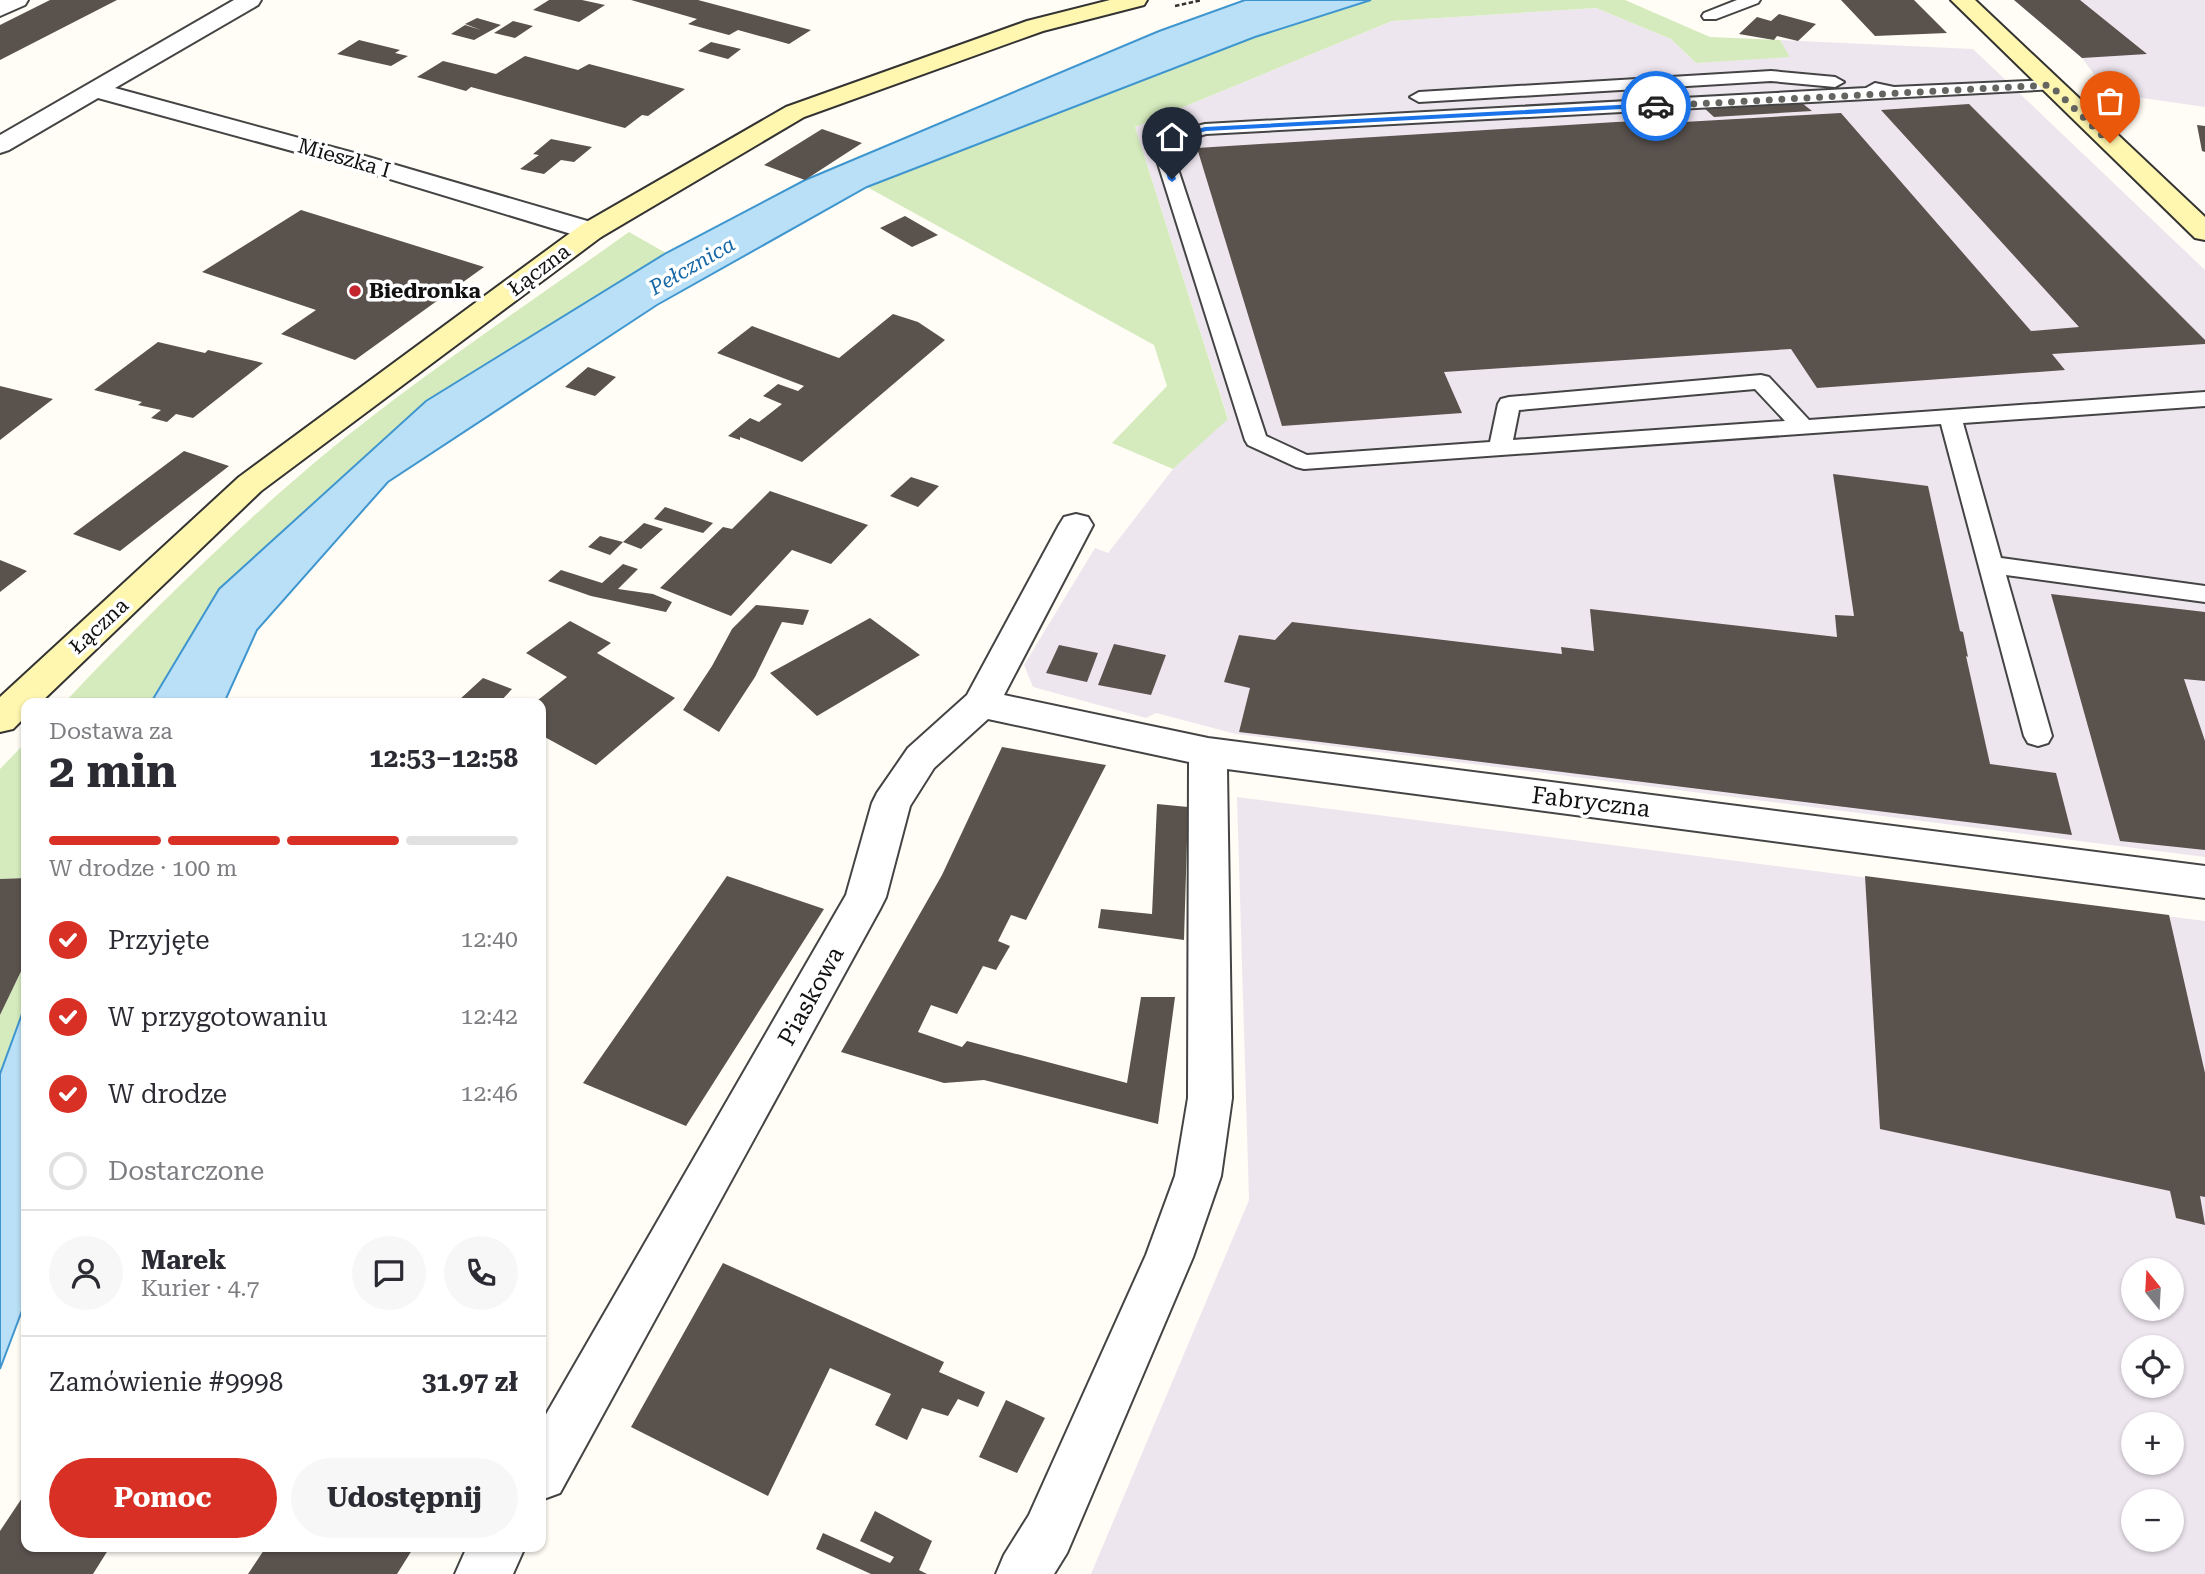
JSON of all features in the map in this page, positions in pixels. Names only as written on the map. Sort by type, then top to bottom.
[{"type":"street","points":[[0,9],[18,0]]},
{"type":"street","points":[[0,145],[250,0]]},
{"type":"street","name":"Łączna","points":[[22,698],[250,484],[591,231],[795,112],[1035,26],[1136,0]]},
{"type":"street","points":[[1962,0],[2205,232]]},
{"type":"street","name":"Mieszka I","points":[[95,90],[334,155],[591,231]]},
{"type":"street","name":"Piaskowa","points":[[546,1465],[866,897],[891,803],[921,758],[981,704],[1076,524]]},
{"type":"street","name":"Łączna","points":[[0,719],[21,699]]},
{"type":"street","name":"Fabryczna","points":[[981,704],[1208,752],[2205,882]]},
{"type":"street","points":[[1023,1574],[1053,1521],[1169,1257],[1198,1176],[1210,1098],[1208,752]]},
{"type":"street","points":[[482,1574],[495,1552]]},
{"type":"lane","points":[[1710,16],[1752,0]]},
{"type":"lane","points":[[1419,97],[1771,76],[1813,78],[1894,92]]},
{"type":"lane","points":[[2050,85],[1205,129],[1172,138],[1164,154],[1256,440],[1304,462],[2196,400],[2205,421]]},
{"type":"lane","points":[[1500,449],[1510,404],[1761,382],[1803,427]]},
{"type":"lane","points":[[1950,417],[2038,736]]},
{"type":"lane","points":[[1991,565],[2205,594]]},
{"type":"shaded area","points":[[2014,0],[2205,0],[2205,107],[2108,93],[2082,58]]},
{"type":"shaded area","points":[[1596,8],[1671,39],[1696,63],[1789,56],[1780,40],[1973,49],[2205,270],[2205,857],[1236,734],[1156,713],[1146,718],[1033,687],[1024,665],[1095,548],[1108,553],[1173,469],[1228,418],[1135,127],[1392,21]]},
{"type":"shaded area","points":[[1237,797],[2205,921],[2205,1574],[1091,1574],[1249,1200]]},
{"type":"green space","points":[[1371,0],[1625,0],[1710,37],[1780,40],[1790,57],[1696,63],[1671,39],[1596,8],[1392,21],[1135,127],[1228,419],[1173,469],[1112,443],[1167,386],[1154,345],[867,187],[1255,37]]},
{"type":"green space","points":[[629,232],[666,253],[426,401],[219,589],[153,698],[69,698],[204,562],[263,508],[332,448],[458,353]]},
{"type":"green space","points":[[21,747],[21,878],[0,879],[0,769]]},
{"type":"green space","points":[[21,971],[21,1017],[0,1074],[0,1015]]},
{"type":"water","name":"Pełcznica","points":[[1245,0],[1371,0],[1255,37],[867,187],[657,305],[388,482],[257,630],[226,698],[154,698],[219,589],[426,401],[666,253],[805,180],[1159,31]]},
{"type":"water","points":[[21,1017],[21,1313],[0,1369],[0,1074]]},
{"type":"building","points":[[50,0],[117,0],[0,60],[0,25]]},
{"type":"building","points":[[549,0],[582,0],[605,5],[579,22],[533,10]]},
{"type":"building","points":[[631,0],[698,0],[811,30],[789,44],[738,30],[729,35],[688,24],[697,19]]},
{"type":"building","points":[[1841,0],[1914,0],[1947,33],[1875,36]]},
{"type":"building","points":[[2014,0],[2080,0],[2147,54],[2082,58]]},
{"type":"building","points":[[1779,14],[1816,24],[1798,41],[1777,36],[1774,40],[1739,34],[1757,17],[1771,21]]},
{"type":"building","points":[[477,18],[501,25],[474,40],[451,34],[465,25],[481,30],[465,24]]},
{"type":"building","points":[[513,21],[533,26],[515,38],[494,33]]},
{"type":"building","points":[[359,40],[400,50],[395,53],[408,56],[391,66],[337,54]]},
{"type":"building","points":[[711,42],[741,49],[728,59],[698,51]]},
{"type":"building","points":[[525,56],[578,70],[589,64],[685,89],[648,116],[642,115],[625,128],[471,87],[466,91],[417,77],[443,61],[496,74]]},
{"type":"building","points":[[1788,92],[1812,111],[1714,117],[1693,98]]},
{"type":"building","points":[[1969,104],[2205,340],[2205,344],[2052,354],[2065,370],[1817,388],[1791,349],[1444,372],[1462,413],[1282,426],[1197,148],[1616,122],[1664,120],[1666,123],[1841,113],[2031,331],[2079,327],[1881,110]]},
{"type":"building","points":[[2197,125],[2205,126],[2205,152],[2202,151]]},
{"type":"building","points":[[822,129],[862,143],[805,180],[764,165]]},
{"type":"building","points":[[551,139],[592,147],[574,162],[561,160],[544,174],[520,169],[539,155],[533,154]]},
{"type":"building","name":"Biedronka","points":[[301,210],[484,267],[355,360],[281,334],[316,310],[202,272]]},
{"type":"building","points":[[905,216],[938,235],[912,247],[880,228]]},
{"type":"building","points":[[893,314],[918,322],[945,340],[802,462],[740,437],[740,440],[728,436],[750,418],[759,422],[782,404],[763,396],[778,384],[798,391],[804,386],[717,353],[752,326],[839,358]]},
{"type":"building","points":[[158,342],[263,363],[193,418],[176,414],[167,422],[151,418],[161,410],[138,405],[142,402],[94,390]]},
{"type":"building","points":[[588,367],[616,377],[595,396],[565,387]]},
{"type":"building","points":[[0,386],[53,399],[0,440]]},
{"type":"building","points":[[184,451],[229,466],[120,551],[73,534]]},
{"type":"building","points":[[1833,474],[1928,486],[1960,631],[1963,632],[1990,764],[2056,773],[2072,835],[1239,732],[1250,688],[1224,682],[1239,635],[1275,640],[1292,622],[1562,654],[1561,647],[1594,651],[1590,609],[1837,637],[1835,615],[1854,616]]},
{"type":"building","points":[[911,477],[939,486],[918,507],[890,496]]},
{"type":"building","points":[[770,491],[868,525],[831,564],[792,550],[731,616],[660,588],[723,527],[732,529]]},
{"type":"building","points":[[665,507],[713,523],[703,533],[654,519]]},
{"type":"building","points":[[644,523],[663,529],[641,549],[623,542]]},
{"type":"building","points":[[600,536],[623,542],[610,555],[588,547]]},
{"type":"building","points":[[0,560],[27,571],[0,592]]},
{"type":"building","points":[[623,564],[638,569],[618,589],[653,594],[672,602],[666,612],[591,596],[548,581],[561,570],[602,583]]},
{"type":"building","points":[[2051,594],[2205,612],[2205,681],[2184,679],[2205,741],[2205,850],[2120,841]]},
{"type":"building","points":[[756,605],[809,610],[803,625],[782,622],[755,677],[719,732],[683,710],[732,629]]},
{"type":"building","points":[[870,618],[920,655],[817,716],[770,673]]},
{"type":"building","points":[[570,621],[611,643],[597,653],[675,698],[596,765],[546,738],[546,698],[541,698],[567,677],[526,653]]},
{"type":"building","points":[[1114,644],[1166,655],[1151,695],[1098,685]]},
{"type":"building","points":[[1059,645],[1098,653],[1087,682],[1046,673]]},
{"type":"building","points":[[483,678],[512,689],[504,698],[461,698]]},
{"type":"building","points":[[1002,747],[1106,765],[1026,920],[1011,915],[998,941],[1010,946],[996,970],[983,966],[957,1014],[931,1005],[918,1032],[962,1047],[967,1041],[1127,1083],[1141,997],[1175,997],[1158,1124],[984,1080],[944,1083],[841,1052],[942,875]]},
{"type":"building","points":[[1157,804],[1188,807],[1184,940],[1098,928],[1101,909],[1152,914]]},
{"type":"building","points":[[727,876],[824,909],[686,1126],[583,1083]]},
{"type":"building","points":[[1865,876],[2169,915],[2205,1073],[2205,1197],[2200,1196],[2205,1225],[2176,1218],[2170,1191],[1880,1129]]},
{"type":"building","points":[[21,878],[21,971],[0,1015],[0,879]]},
{"type":"building","points":[[723,1263],[944,1362],[939,1372],[985,1392],[978,1407],[958,1399],[948,1416],[922,1408],[907,1440],[875,1425],[891,1394],[830,1368],[768,1496],[631,1427]]},
{"type":"building","points":[[1006,1400],[1045,1418],[1017,1473],[979,1457]]},
{"type":"building","points":[[21,1500],[21,1552],[107,1552],[93,1574],[0,1574],[0,1531]]},
{"type":"building","points":[[875,1511],[932,1541],[919,1570],[927,1574],[871,1574],[816,1549],[823,1533],[890,1563],[894,1557],[860,1541]]},
{"type":"building","points":[[263,1552],[411,1552],[397,1574],[248,1574]]},
{"type":"way so far","points":[[1656,106],[2050,85],[2110,143]]},
{"type":"place","name":"Biedronka","points":[[355,291]]},
{"type":"route","points":[[1172,179],[1164,154],[1172,138],[1205,129],[1656,106]]}]
